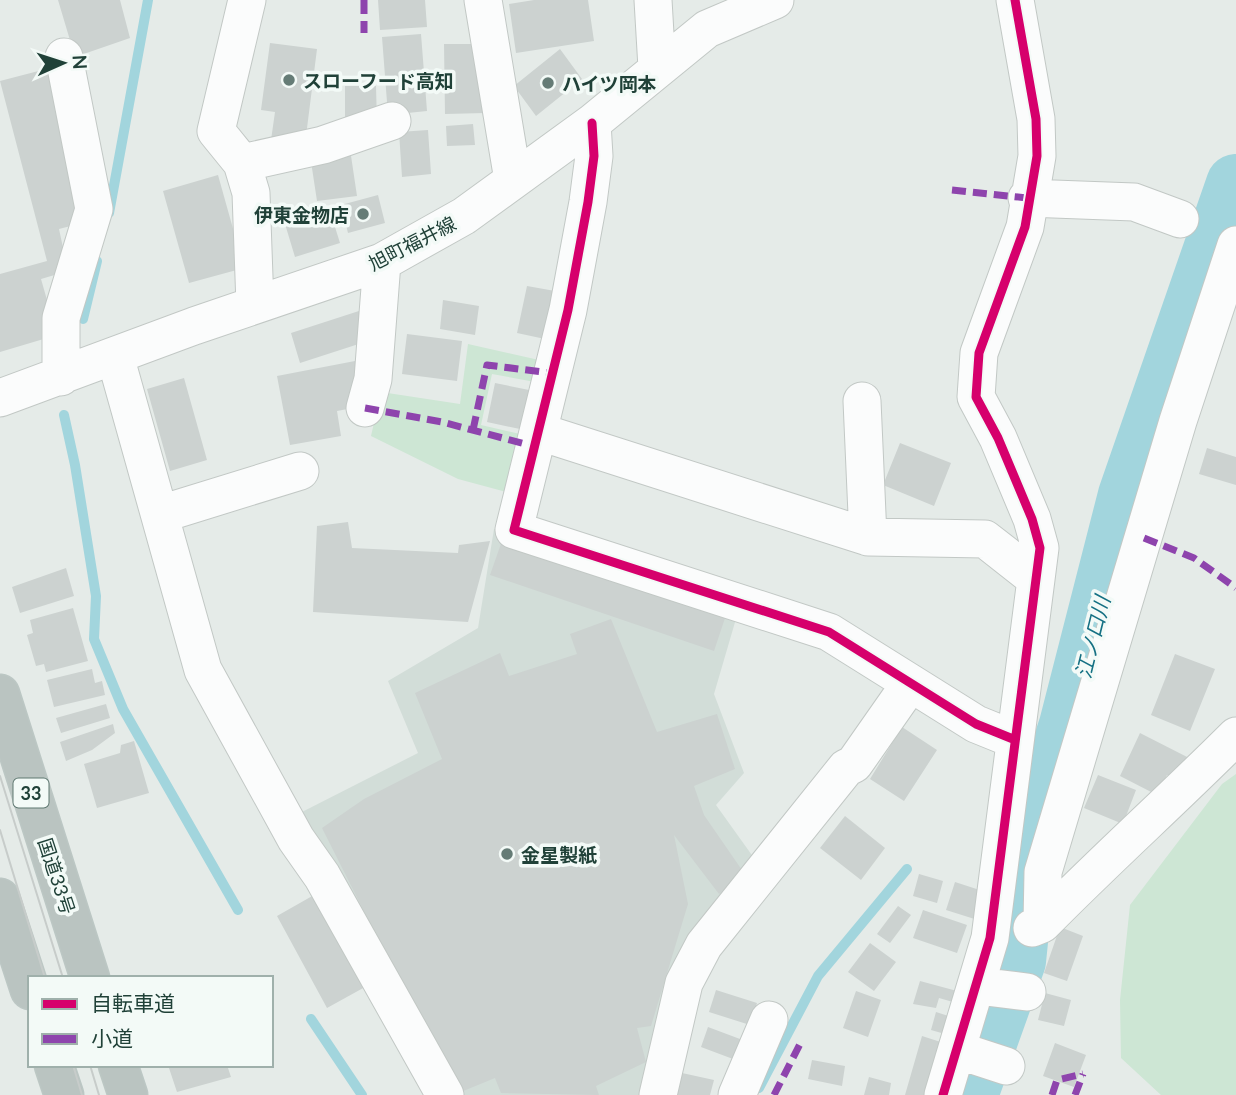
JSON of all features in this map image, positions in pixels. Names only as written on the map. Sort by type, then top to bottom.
[{"type":"highway","name":"国道33号","points":[[0,694],[89,976]]},
{"type":"highway","points":[[2,908],[28,984]]},
{"type":"highway","points":[[55,1067],[64,1095]]},
{"type":"highway","points":[[119,1067],[128,1095]]},
{"type":"street","points":[[247,0],[216,131],[242,163],[251,193],[256,305]]},
{"type":"street","points":[[483,0],[513,180]]},
{"type":"street","points":[[653,0],[657,68]]},
{"type":"street","name":"旭町福井線","points":[[0,398],[382,262],[464,216],[593,123],[707,29],[775,0]]},
{"type":"street","points":[[1016,0],[1036,119],[1038,156],[1027,198],[1025,227],[979,353],[976,397],[998,439],[1032,519],[1040,548],[1013,739],[1018,931]]},
{"type":"street","points":[[61,377],[61,318],[94,209],[64,57]]},
{"type":"street","points":[[242,163],[323,145],[392,121]]},
{"type":"street","points":[[593,123],[594,156],[588,202],[568,310],[514,530],[829,632],[976,724],[1013,739]]},
{"type":"street","points":[[1027,198],[1135,202],[1180,219]]},
{"type":"street","points":[[943,1095],[978,986],[1018,931],[1043,872],[1178,421],[1236,245]]},
{"type":"street","points":[[365,408],[373,379],[382,262]]},
{"type":"street","points":[[115,356],[203,670],[296,839],[322,876],[444,1095]]},
{"type":"street","points":[[862,401],[868,537]]},
{"type":"street","points":[[540,432],[868,537],[985,539],[1036,579]]},
{"type":"street","points":[[161,514],[300,471]]},
{"type":"street","points":[[657,1095],[684,984],[704,945],[846,768],[854,764],[910,684]]},
{"type":"street","points":[[1018,931],[1153,820],[1236,736]]},
{"type":"street","points":[[978,986],[1027,992]]},
{"type":"street","points":[[737,1095],[769,1020]]},
{"type":"street","points":[[957,1050],[1006,1066]]},
{"type":"shaded area","name":"金星製紙","points":[[494,529],[738,612],[714,694],[744,773],[716,805],[759,865],[651,1095],[454,1095],[300,813],[418,753],[388,681],[478,628]]},
{"type":"green space","points":[[468,344],[539,360],[535,382],[492,374],[481,425],[529,436],[514,494],[458,479],[371,436],[381,392],[460,404]]},
{"type":"green space","points":[[1236,774],[1236,1095],[1161,1095],[1121,1058],[1120,1000],[1130,905],[1222,784]]},
{"type":"building","points":[[58,0],[120,0],[130,38],[75,57]]},
{"type":"building","points":[[378,0],[425,0],[427,27],[380,30]]},
{"type":"building","points":[[534,0],[588,0],[594,41],[516,53],[509,4]]},
{"type":"building","points":[[421,34],[427,111],[388,115],[382,37]]},
{"type":"building","name":"スローフード高知","points":[[270,43],[317,49],[305,144],[271,140],[275,112],[261,110]]},
{"type":"building","points":[[444,44],[483,44],[485,113],[445,114]]},
{"type":"building","name":"ハイツ岡本","points":[[560,49],[582,79],[536,116],[514,86]]},
{"type":"building","points":[[50,68],[90,221],[59,229],[68,271],[41,279],[57,335],[0,352],[0,274],[47,261],[0,81]]},
{"type":"building","points":[[345,86],[376,86],[377,123],[345,123]]},
{"type":"building","points":[[473,124],[475,145],[447,146],[446,126]]},
{"type":"building","points":[[428,130],[431,174],[402,177],[399,132]]},
{"type":"building","points":[[350,149],[357,196],[317,201],[310,155]]},
{"type":"building","points":[[218,175],[244,268],[189,283],[163,191]]},
{"type":"building","name":"伊東金物店","points":[[378,195],[385,223],[348,233],[341,205]]},
{"type":"building","points":[[330,211],[340,243],[295,257],[285,224]]},
{"type":"building","points":[[527,286],[555,291],[545,339],[517,333]]},
{"type":"building","points":[[443,300],[479,306],[475,335],[440,329]]},
{"type":"building","points":[[362,310],[371,340],[300,363],[291,333]]},
{"type":"building","points":[[407,334],[462,341],[457,381],[402,374]]},
{"type":"building","points":[[355,361],[363,406],[337,411],[341,436],[290,445],[277,376]]},
{"type":"building","points":[[184,378],[207,460],[170,471],[147,389]]},
{"type":"building","points":[[495,383],[529,390],[520,429],[487,422]]},
{"type":"building","points":[[900,443],[951,463],[934,506],[883,485]]},
{"type":"building","points":[[1207,448],[1236,457],[1236,485],[1199,474]]},
{"type":"building","points":[[348,522],[352,548],[458,553],[459,545],[490,541],[468,622],[313,612],[317,526]]},
{"type":"building","points":[[503,538],[726,615],[714,651],[490,575]]},
{"type":"building","points":[[66,568],[74,596],[20,613],[12,587]]},
{"type":"building","points":[[73,608],[88,661],[46,672],[44,664],[36,666],[27,635],[33,633],[30,620]]},
{"type":"building","name":"金星製紙","points":[[611,619],[657,732],[717,714],[735,769],[694,786],[704,815],[744,873],[719,894],[674,835],[688,904],[651,1026],[637,1028],[646,1062],[596,1086],[599,1095],[501,1093],[495,1078],[456,1094],[322,828],[364,799],[442,759],[415,693],[500,653],[509,676],[577,654],[570,634]]},
{"type":"building","points":[[1175,654],[1215,669],[1190,731],[1151,715]]},
{"type":"building","points":[[92,669],[95,683],[102,681],[105,695],[54,707],[47,680]]},
{"type":"building","points":[[106,704],[110,718],[61,733],[56,718]]},
{"type":"building","points":[[113,724],[115,733],[92,750],[66,761],[60,742]]},
{"type":"building","points":[[902,727],[937,750],[904,801],[870,779]]},
{"type":"building","points":[[1140,733],[1193,760],[1182,782],[1167,775],[1157,795],[1120,776]]},
{"type":"building","points":[[134,741],[149,793],[97,808],[84,764],[120,753],[121,745]]},
{"type":"building","points":[[1098,775],[1136,790],[1123,824],[1084,808]]},
{"type":"building","points":[[845,816],[885,848],[861,880],[820,848]]},
{"type":"building","points":[[919,874],[943,881],[937,903],[913,896]]},
{"type":"building","points":[[955,882],[992,894],[984,922],[946,910]]},
{"type":"building","points":[[314,895],[365,987],[327,1008],[277,916]]},
{"type":"building","points":[[898,906],[911,915],[890,943],[877,934]]},
{"type":"building","points":[[923,910],[967,925],[957,953],[913,938]]},
{"type":"building","points":[[1060,927],[1083,936],[1067,981],[1044,973]]},
{"type":"building","points":[[870,943],[896,962],[874,991],[848,972]]},
{"type":"building","points":[[920,981],[957,991],[953,1002],[939,998],[936,1008],[913,1004]]},
{"type":"building","points":[[716,990],[757,1003],[750,1025],[709,1012]]},
{"type":"building","points":[[856,991],[881,1000],[868,1037],[843,1028]]},
{"type":"building","points":[[1045,993],[1071,1000],[1064,1026],[1038,1020]]},
{"type":"building","points":[[936,1012],[964,1021],[959,1038],[931,1030]]},
{"type":"building","points":[[708,1027],[748,1042],[741,1062],[701,1047]]},
{"type":"building","points":[[922,1036],[950,1045],[935,1095],[905,1095]]},
{"type":"building","points":[[1055,1043],[1086,1055],[1074,1087],[1043,1076]]},
{"type":"building","points":[[812,1060],[845,1066],[842,1086],[808,1079]]},
{"type":"building","points":[[169,1067],[228,1067],[231,1077],[177,1092]]},
{"type":"building","points":[[682,1073],[714,1080],[710,1095],[677,1095]]},
{"type":"building","points":[[869,1077],[891,1083],[889,1095],[864,1095]]},
{"type":"waterway","points":[[109,213],[148,0]]},
{"type":"waterway","name":"江ノ口川","points":[[968,1095],[1016,961],[1027,853],[1069,725],[1128,495],[1236,184]]},
{"type":"waterway","points":[[83,319],[97,261]]},
{"type":"waterway","points":[[64,415],[75,465],[96,596],[94,639],[123,709],[238,910]]},
{"type":"waterway","points":[[759,1088],[818,976],[907,869]]},
{"type":"waterway","points":[[311,1019],[362,1095]]},
{"type":"tram line","points":[[0,776],[62,976]]},
{"type":"tram line","points":[[0,830],[44,976]]},
{"type":"tram line","points":[[74,1067],[82,1095]]},
{"type":"tram line","points":[[91,1067],[99,1095]]},
{"type":"marked path","points":[[364,0],[364,33]]},
{"type":"marked path","points":[[952,190],[1027,198]]},
{"type":"marked path","points":[[473,430],[487,365],[551,373]]},
{"type":"marked path","points":[[365,408],[442,422],[533,446]]},
{"type":"marked path","points":[[1144,538],[1194,558],[1236,588]]},
{"type":"marked path","points":[[774,1095],[800,1044]]},
{"type":"marked path","points":[[1052,1095],[1057,1080],[1083,1074]]},
{"type":"marked path","points":[[1075,1095],[1083,1074]]},
{"type":"cycle path","points":[[943,1095],[990,938],[1040,548],[1032,519],[998,438],[976,397],[979,353],[1025,227],[1037,156],[1036,119],[1015,0]]},
{"type":"cycle path","points":[[592,123],[594,156],[568,310],[514,530],[829,632],[976,724],[1013,739]]},
{"type":"place","name":"スローフード高知","points":[[289,80]]},
{"type":"place","name":"ハイツ岡本","points":[[548,83]]},
{"type":"place","name":"伊東金物店","points":[[363,214]]},
{"type":"place","name":"金星製紙","points":[[507,854]]}]
